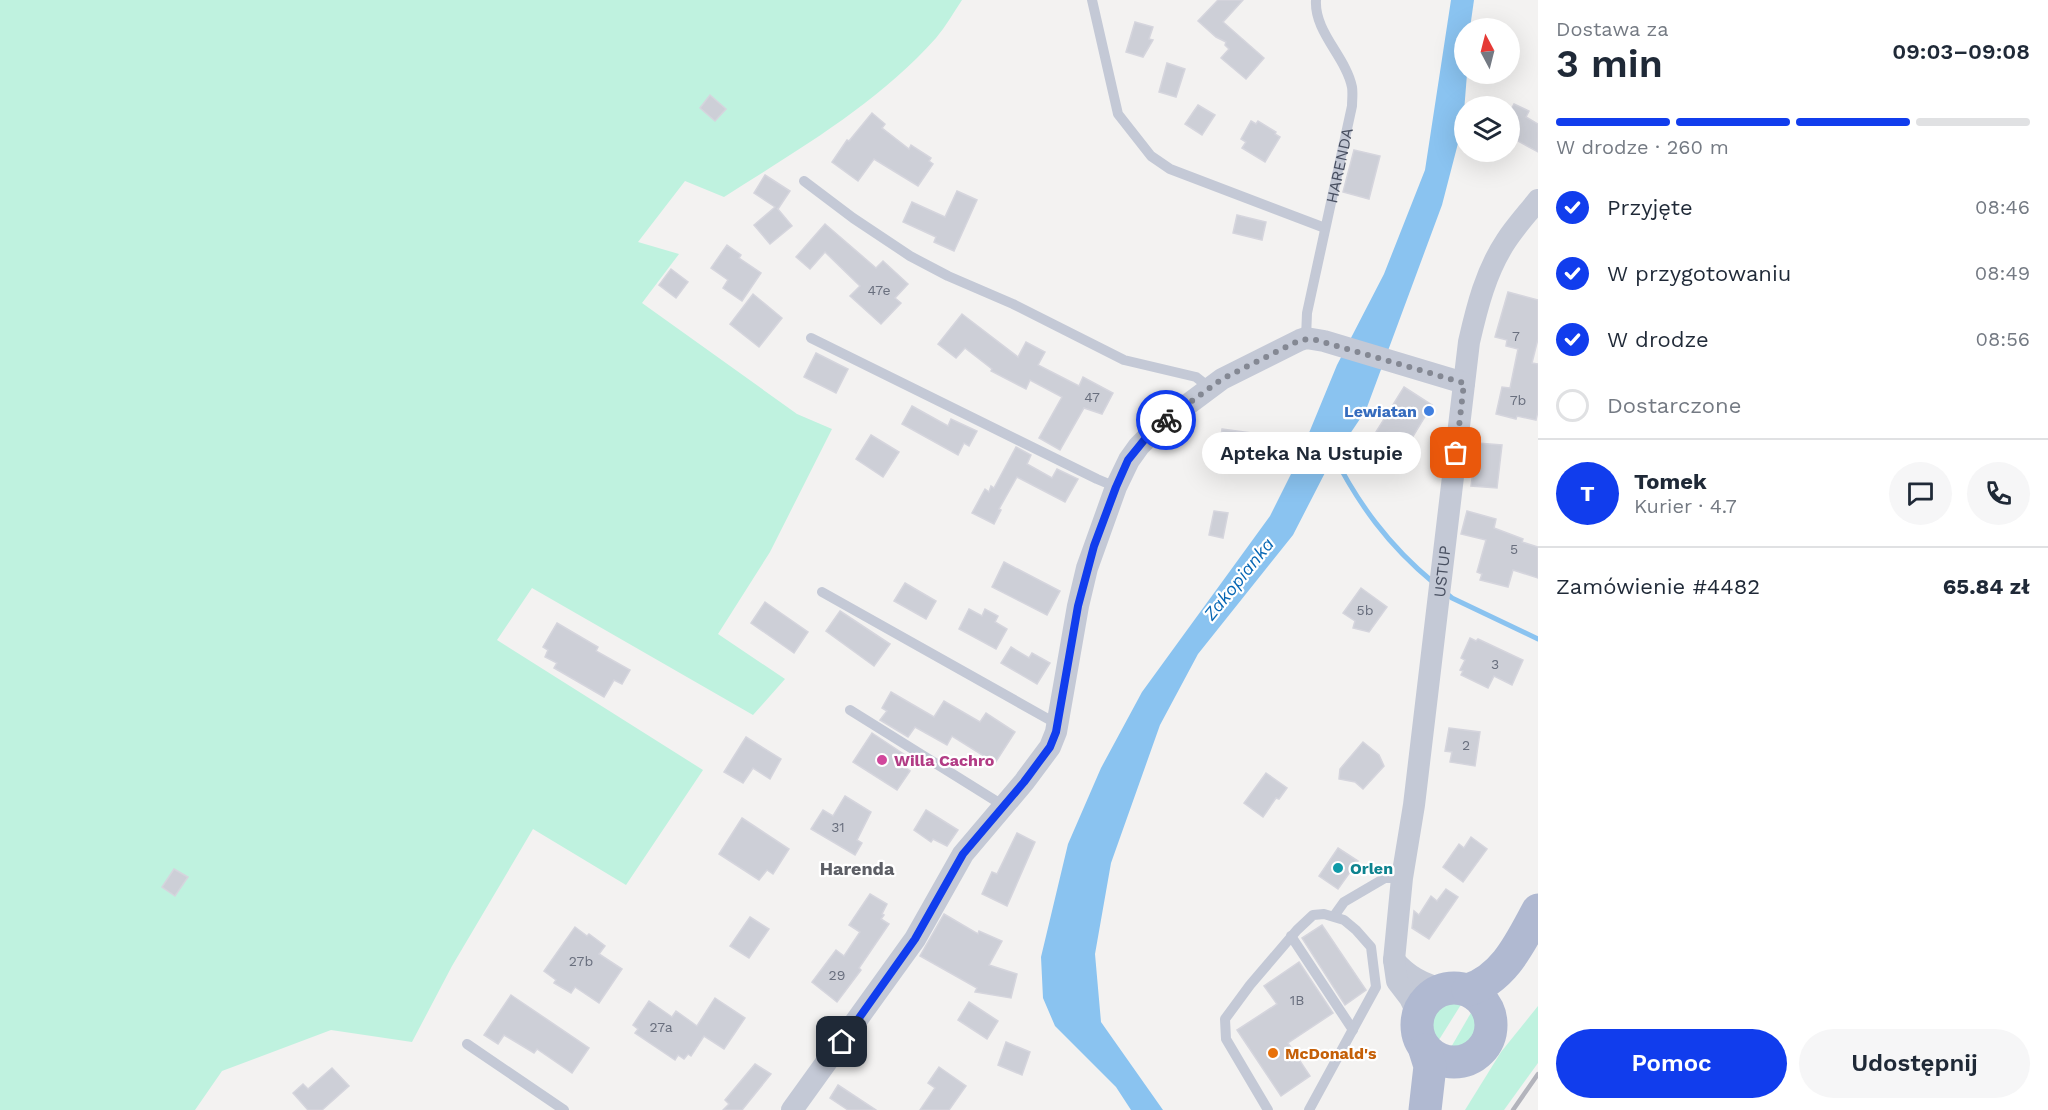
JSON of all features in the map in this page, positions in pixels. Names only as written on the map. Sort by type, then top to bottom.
[{"type":"main road","points":[[1425,1110],[1430,1066],[1419,1036],[1418,1015],[1423,1004],[1428,998],[1482,984],[1507,962],[1538,910]]},
{"type":"main road","points":[[1425,1050],[1444,1060],[1461,1061],[1473,1057],[1484,1048],[1491,1033],[1491,1016],[1499,995],[1538,950]]},
{"type":"main road","points":[[1456,990],[1484,1001],[1491,1016]]},
{"type":"main road","points":[[1434,1110],[1451,1072],[1461,1061]]},
{"type":"street","name":"USTUP","points":[[1418,1015],[1410,998],[1396,981],[1394,960],[1402,878],[1414,805],[1469,342],[1482,290],[1506,241],[1538,200]]},
{"type":"street","points":[[792,1110],[915,939],[963,854],[1018,791],[1050,747],[1058,724],[1084,578],[1116,487],[1128,460],[1145,439],[1178,411],[1238,371],[1315,339],[1464,383]]},
{"type":"street","points":[[1394,960],[1405,973],[1426,984],[1456,990]]},
{"type":"lane","points":[[1092,0],[1118,114],[1151,156],[1170,169],[1325,228]]},
{"type":"lane","name":"HARENDA","points":[[1315,339],[1308,313],[1352,106],[1352,88],[1345,68],[1321,22],[1316,0]]},
{"type":"lane","points":[[804,181],[853,218],[910,256],[948,276],[1013,304],[1124,360],[1196,377],[1210,388]]},
{"type":"lane","points":[[811,338],[1116,487]]},
{"type":"lane","points":[[822,592],[1058,724]]},
{"type":"lane","points":[[850,710],[1004,806]]},
{"type":"lane","points":[[1334,916],[1344,902],[1385,878],[1402,878]]},
{"type":"lane","points":[[1268,1110],[1226,1039],[1225,1020],[1294,933],[1313,915],[1334,916],[1344,920],[1356,930],[1371,947],[1376,987],[1309,1110]]},
{"type":"lane","points":[[1294,933],[1353,1030]]},
{"type":"lane","points":[[467,1044],[564,1110]]},
{"type":"green space","points":[[0,0],[962,0],[936,38],[913,62],[836,125],[724,197],[685,181],[638,242],[679,254],[642,303],[797,414],[832,429],[770,552],[718,634],[785,679],[753,715],[532,588],[497,640],[703,770],[626,885],[533,829],[452,966],[412,1042],[331,1030],[222,1071],[195,1110],[0,1110]]},
{"type":"green space","points":[[1450,1003],[1462,1003],[1437,1043],[1430,1031],[1430,1019],[1437,1010]]},
{"type":"green space","points":[[1538,1006],[1538,1063],[1504,1110],[1465,1110],[1501,1052]]},
{"type":"green space","points":[[1472,1011],[1476,1025],[1473,1037],[1464,1045],[1450,1049]]},
{"type":"water","name":"Zakopianka","points":[[1451,0],[1474,0],[1471,18],[1454,18],[1454,84],[1466,84],[1465,96],[1454,96],[1454,159],[1442,205],[1366,410],[1329,465],[1293,535],[1198,654],[1160,725],[1111,863],[1095,954],[1101,1022],[1163,1110],[1131,1110],[1116,1087],[1055,1026],[1043,998],[1041,957],[1068,844],[1101,768],[1142,692],[1270,516],[1297,462],[1337,365],[1384,274],[1425,170]]},
{"type":"building","points":[[1218,0],[1243,0],[1223,22],[1264,58],[1246,79],[1221,58],[1229,49],[1225,45],[1226,42],[1216,37],[1198,21]]},
{"type":"building","points":[[1135,22],[1153,27],[1149,39],[1153,40],[1143,57],[1126,52]]},
{"type":"building","points":[[1167,63],[1185,69],[1176,97],[1159,92]]},
{"type":"building","points":[[710,95],[726,109],[715,121],[700,108]]},
{"type":"building","points":[[1198,105],[1215,115],[1202,135],[1185,124]]},
{"type":"building","points":[[1520,107],[1529,111],[1526,117],[1538,124],[1538,152],[1520,142]]},
{"type":"building","points":[[872,113],[885,124],[882,128],[909,149],[911,145],[931,158],[929,161],[933,164],[918,186],[874,159],[858,181],[832,162],[847,140],[849,141]]},
{"type":"building","points":[[1251,121],[1256,124],[1258,121],[1280,137],[1265,162],[1242,148],[1246,142],[1241,139]]},
{"type":"building","points":[[1354,150],[1380,156],[1369,199],[1343,192]]},
{"type":"building","points":[[765,175],[790,191],[777,208],[792,226],[770,244],[754,225],[775,207],[754,193]]},
{"type":"building","points":[[957,191],[977,200],[954,251],[934,242],[936,237],[903,222],[912,202],[945,217]]},
{"type":"building","points":[[1237,215],[1266,222],[1262,240],[1233,233]]},
{"type":"building","points":[[825,224],[876,268],[883,261],[908,284],[895,298],[901,303],[881,324],[850,296],[860,286],[825,252],[810,269],[796,257]]},
{"type":"building","points":[[727,245],[741,255],[739,258],[761,273],[742,301],[723,288],[728,280],[711,268]]},
{"type":"building","points":[[671,269],[688,282],[676,298],[659,285]]},
{"type":"building","points":[[1508,292],[1538,300],[1538,339],[1532,363],[1538,364],[1536,420],[1517,416],[1516,419],[1496,414],[1502,387],[1510,388],[1518,349],[1506,346],[1507,340],[1495,337]]},
{"type":"building","points":[[753,294],[782,318],[759,347],[730,324]]},
{"type":"building","points":[[962,314],[1018,357],[1026,342],[1045,352],[1038,365],[1079,386],[1083,377],[1113,393],[1102,414],[1084,408],[1060,450],[1039,438],[1062,397],[1030,380],[1026,389],[991,371],[992,369],[965,348],[956,358],[938,344]]},
{"type":"building","points":[[816,353],[848,369],[836,393],[804,377]]},
{"type":"building","points":[[1404,387],[1432,405],[1395,466],[1366,448]]},
{"type":"building","points":[[912,406],[948,426],[951,419],[977,431],[969,446],[964,443],[958,455],[902,424]]},
{"type":"building","points":[[1222,429],[1251,433],[1248,453],[1219,449]]},
{"type":"building","points":[[871,435],[899,452],[883,477],[856,459]]},
{"type":"building","points":[[1477,443],[1502,445],[1497,488],[1471,486]]},
{"type":"building","points":[[1016,447],[1031,455],[1027,464],[1052,478],[1057,469],[1078,479],[1065,502],[1017,477],[999,509],[1001,510],[994,524],[972,513],[985,489],[989,492],[991,486],[994,488]]},
{"type":"building","points":[[1214,511],[1228,513],[1223,538],[1209,535]]},
{"type":"building","points":[[1467,511],[1496,519],[1494,528],[1538,547],[1538,578],[1513,570],[1508,587],[1480,580],[1482,574],[1477,572],[1486,540],[1461,534]]},
{"type":"building","points":[[1004,562],[1060,591],[1047,615],[992,587]]},
{"type":"building","points":[[905,583],[936,601],[926,619],[894,601]]},
{"type":"building","points":[[1361,588],[1387,607],[1369,632],[1353,628],[1355,621],[1343,613]]},
{"type":"building","points":[[765,602],[808,632],[794,653],[751,623]]},
{"type":"building","points":[[969,609],[982,616],[985,609],[998,616],[995,622],[1007,629],[996,649],[959,629]]},
{"type":"building","points":[[840,611],[890,644],[874,666],[826,631]]},
{"type":"building","points":[[557,623],[598,647],[596,651],[630,670],[622,684],[614,680],[604,697],[554,668],[557,663],[545,657],[548,650],[543,647]]},
{"type":"building","points":[[1470,638],[1476,641],[1478,639],[1523,660],[1512,685],[1494,676],[1488,688],[1461,675],[1463,671],[1460,670],[1465,660],[1461,658]]},
{"type":"building","points":[[1011,647],[1029,658],[1032,653],[1050,663],[1037,684],[1001,663]]},
{"type":"building","points":[[891,692],[934,717],[944,701],[980,722],[986,713],[1015,732],[995,763],[952,736],[947,745],[915,727],[908,737],[880,720],[887,711],[882,708]]},
{"type":"building","points":[[1449,728],[1480,732],[1475,766],[1450,762],[1452,752],[1445,751]]},
{"type":"building","name":"Willa Cachro","points":[[872,733],[911,759],[905,767],[910,771],[897,790],[853,762]]},
{"type":"building","points":[[746,737],[781,759],[770,779],[753,768],[743,783],[724,772]]},
{"type":"building","points":[[1363,742],[1379,755],[1384,766],[1363,789],[1355,782],[1339,779],[1340,769]]},
{"type":"building","points":[[1266,773],[1287,788],[1279,799],[1276,798],[1263,817],[1244,803]]},
{"type":"building","points":[[845,796],[871,812],[857,840],[862,843],[855,855],[811,829],[823,810],[833,816]]},
{"type":"building","points":[[926,810],[958,830],[947,846],[933,839],[931,842],[914,830]]},
{"type":"building","points":[[742,818],[789,849],[773,874],[767,870],[759,880],[719,854]]},
{"type":"building","points":[[1017,833],[1035,842],[1007,906],[982,894],[992,872],[997,874]]},
{"type":"building","points":[[1471,837],[1487,849],[1463,882],[1443,867],[1459,844],[1464,848]]},
{"type":"building","name":"Orlen","points":[[1338,848],[1358,861],[1338,889],[1319,876]]},
{"type":"building","points":[[174,869],[188,877],[175,896],[162,887]]},
{"type":"building","points":[[1446,889],[1458,897],[1429,939],[1412,928],[1414,911],[1419,915],[1431,896],[1437,901]]},
{"type":"building","points":[[870,894],[887,904],[881,919],[889,924],[859,968],[861,970],[837,1002],[812,982],[836,950],[844,956],[860,932],[849,925]]},
{"type":"building","points":[[944,914],[978,934],[979,931],[1002,941],[989,965],[1017,974],[1011,998],[975,992],[977,988],[920,956]]},
{"type":"building","points":[[750,917],[769,929],[749,958],[730,946]]},
{"type":"building","points":[[1322,925],[1366,990],[1345,1005],[1302,938]]},
{"type":"building","points":[[575,927],[605,946],[599,954],[622,969],[599,1003],[575,987],[571,993],[554,983],[556,980],[544,971]]},
{"type":"building","points":[[1299,962],[1333,1013],[1288,1043],[1310,1076],[1281,1096],[1237,1030],[1277,1004],[1264,986]]},
{"type":"building","points":[[511,995],[589,1048],[572,1073],[537,1049],[534,1053],[504,1035],[498,1044],[484,1035]]},
{"type":"building","points":[[715,998],[745,1018],[724,1049],[704,1036],[691,1056],[688,1054],[684,1059],[678,1055],[675,1060],[635,1033],[638,1029],[633,1025],[649,1001],[672,1017],[676,1011],[697,1026]]},
{"type":"building","points":[[969,1002],[998,1021],[987,1039],[958,1020]]},
{"type":"building","points":[[1006,1042],[1030,1052],[1022,1075],[998,1065]]},
{"type":"building","points":[[755,1064],[771,1074],[742,1110],[723,1110],[729,1104],[725,1100]]},
{"type":"building","points":[[939,1067],[966,1086],[949,1110],[920,1110],[935,1088],[928,1083]]},
{"type":"building","points":[[332,1068],[349,1086],[322,1110],[308,1110],[293,1093],[303,1084],[308,1089]]},
{"type":"building","points":[[838,1085],[876,1110],[848,1110],[830,1098]]},
{"type":"waterway","points":[[1332,452],[1376,523],[1403,554],[1434,583]]},
{"type":"waterway","points":[[1446,593],[1538,639]]},
{"type":"railway","points":[[1513,1110],[1538,1074]]},
{"type":"way so far","points":[[1166,420],[1222,379],[1306,338],[1324,341],[1464,383],[1456,453]]},
{"type":"place","name":"Lewiatan","points":[[1429,411]]},
{"type":"place","name":"Apteka Na Ustupie","points":[[1456,453]]},
{"type":"place","name":"Willa Cachro","points":[[882,760]]},
{"type":"place","name":"Orlen","points":[[1338,868]]},
{"type":"place","name":"McDonald's","points":[[1273,1053]]},
{"type":"district","name":"Harenda","points":[[857,869]]},
{"type":"route","points":[[842,1042],[915,939],[958,862],[1018,791],[1050,747],[1056,732],[1078,606],[1094,546],[1128,460],[1145,439],[1166,420]]}]
